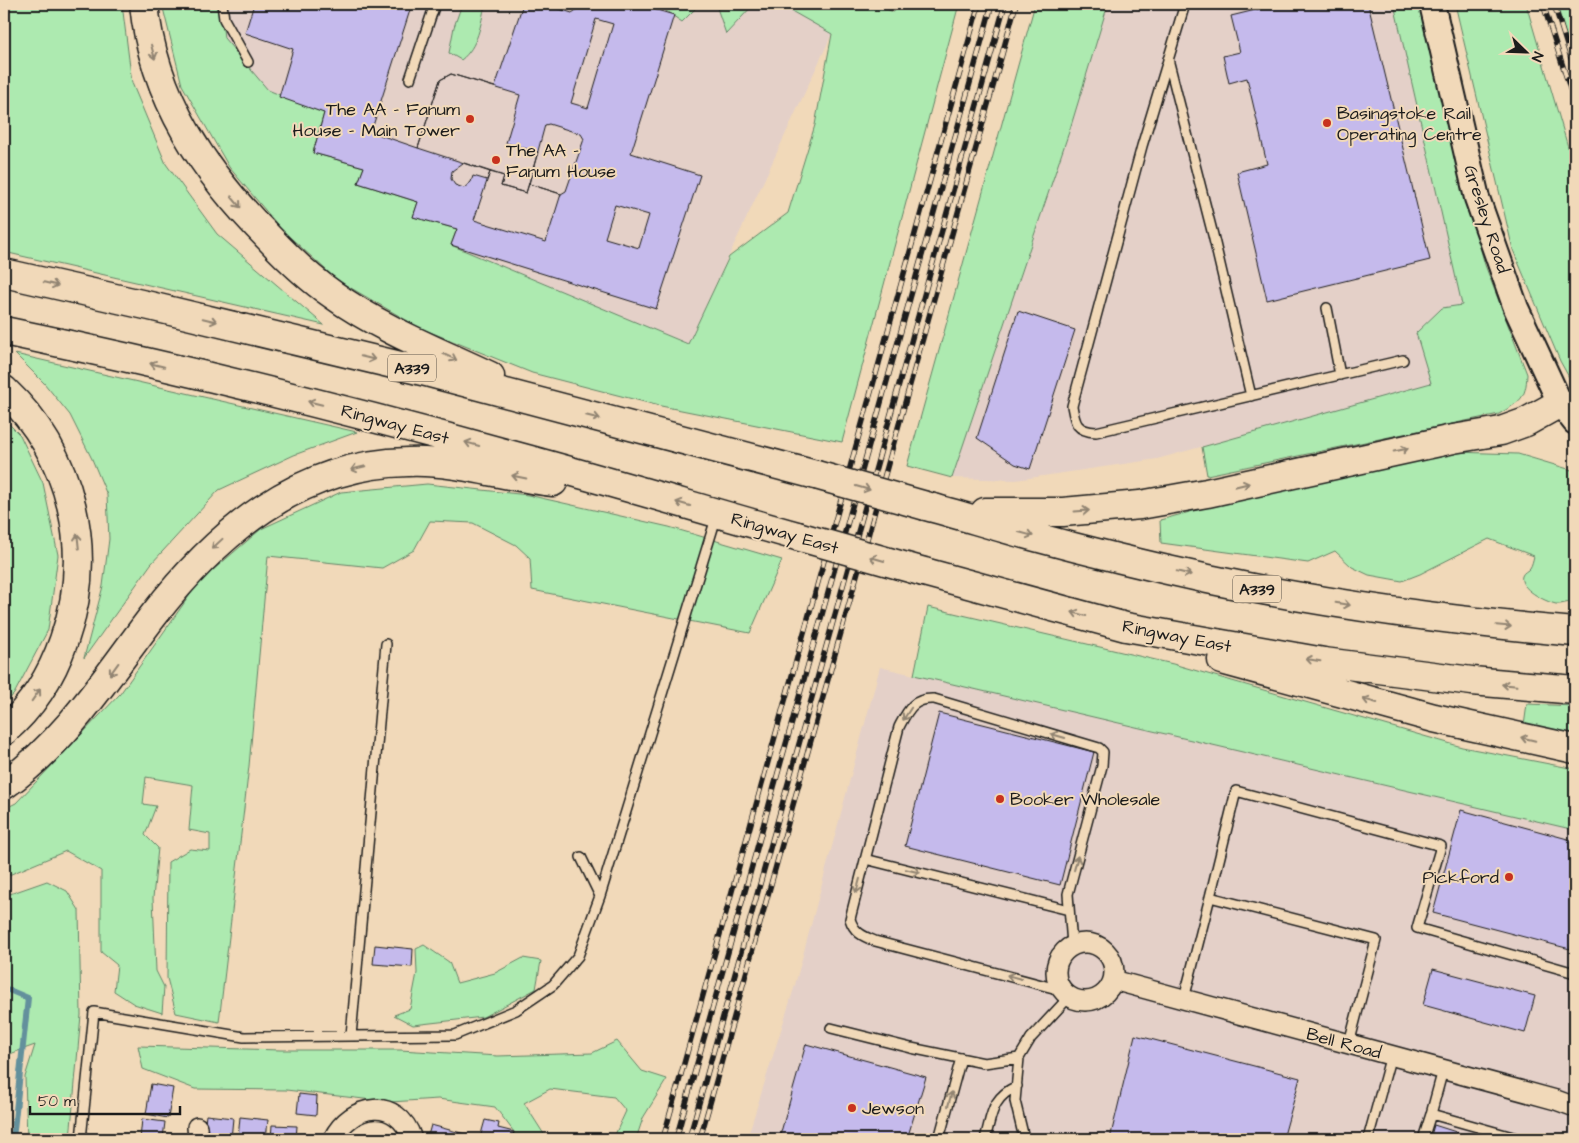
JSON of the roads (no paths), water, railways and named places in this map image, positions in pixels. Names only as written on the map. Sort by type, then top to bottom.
[{"type":"highway","points":[[144,4],[146,26],[154,56],[182,127],[205,164],[222,186],[278,248],[314,281],[365,315],[555,407]]},
{"type":"highway","name":"A339","points":[[4,273],[315,344],[430,373],[816,475],[1085,550],[1266,590],[1342,604],[1465,622],[1575,632]]},
{"type":"highway","name":"Ringway East","points":[[4,331],[218,379],[511,454],[924,572],[1126,627],[1334,663],[1481,682],[1575,690]]},
{"type":"highway","points":[[4,390],[17,402],[42,437],[63,480],[71,500],[76,523],[79,572],[75,602],[59,654],[45,683],[28,707],[4,731]]},
{"type":"highway","points":[[936,508],[1008,513],[1140,506],[1501,430],[1568,412]]},
{"type":"highway","points":[[4,785],[39,757],[84,708],[154,615],[183,580],[218,543],[262,509],[312,482],[366,466],[399,462],[426,462],[467,466],[533,480],[637,491]]},
{"type":"highway","points":[[1126,627],[1239,665],[1317,687],[1434,718],[1575,750]]},
{"type":"street","name":"Gresley Road","points":[[1432,4],[1477,198],[1516,308],[1568,412]]},
{"type":"street","points":[[1082,943],[1097,946],[1105,951],[1112,960],[1113,980],[1108,989],[1099,998],[1084,1002],[1065,994],[1057,981],[1055,969],[1061,955],[1072,946],[1082,943]]},
{"type":"street","name":"Bell Road","points":[[1113,980],[1556,1100],[1575,1107]]},
{"type":"street","points":[[333,1139],[344,1122],[361,1111],[376,1109],[391,1111],[402,1120],[412,1139]]},
{"type":"lane","points":[[222,4],[224,19],[248,62]]},
{"type":"lane","points":[[410,79],[435,4]]},
{"type":"lane","points":[[1185,4],[1142,146],[1072,406],[1076,423],[1086,431],[1096,432],[1403,360]]},
{"type":"lane","points":[[1168,58],[1251,396]]},
{"type":"lane","points":[[1326,308],[1340,375]]},
{"type":"lane","points":[[81,1139],[94,1012],[244,1037],[455,1035],[516,1010],[552,985],[578,956],[600,896],[718,514]]},
{"type":"lane","points":[[351,1036],[386,644]]},
{"type":"lane","points":[[1021,1139],[1022,1134],[1015,1101],[1019,1058],[1031,1038],[1065,994],[860,935],[852,927],[850,919],[899,727],[908,710],[916,702],[934,699],[1099,748],[1103,752],[1102,766],[1068,894],[1072,946]]},
{"type":"lane","points":[[1184,999],[1236,791],[1441,846],[1417,928],[1575,973]]},
{"type":"lane","points":[[581,858],[600,896]]},
{"type":"lane","points":[[865,859],[1069,910]]},
{"type":"lane","points":[[1210,897],[1376,940],[1349,1044]]},
{"type":"lane","points":[[831,1028],[911,1048],[984,1063],[1019,1058]]},
{"type":"lane","points":[[1368,1139],[1391,1056]]},
{"type":"lane","points":[[939,1139],[961,1058]]},
{"type":"lane","points":[[1423,1139],[1443,1070]]},
{"type":"lane","points":[[985,1139],[994,1106],[1004,1092],[1016,1086]]},
{"type":"lane","points":[[1430,1114],[1520,1139]]},
{"type":"waterway","points":[[4,988],[28,998],[13,1139]]},
{"type":"railway","points":[[663,1139],[979,4]]},
{"type":"railway","points":[[676,1139],[992,4]]},
{"type":"railway","points":[[689,1139],[1005,4]]},
{"type":"railway","points":[[700,1139],[1016,4]]},
{"type":"railway","points":[[1543,4],[1575,104]]},
{"type":"railway","points":[[1554,4],[1575,71]]},
{"type":"place","name":"The AA - Fanum House - Main Tower","points":[[470,119]]},
{"type":"place","name":"Basingstoke Rail Operating Centre","points":[[1327,123]]},
{"type":"place","name":"The AA - Fanum House","points":[[496,160]]},
{"type":"place","name":"Booker Wholesale","points":[[1000,799]]},
{"type":"place","name":"Pickford","points":[[1509,877]]},
{"type":"place","name":"Jewson","points":[[852,1108]]}]
